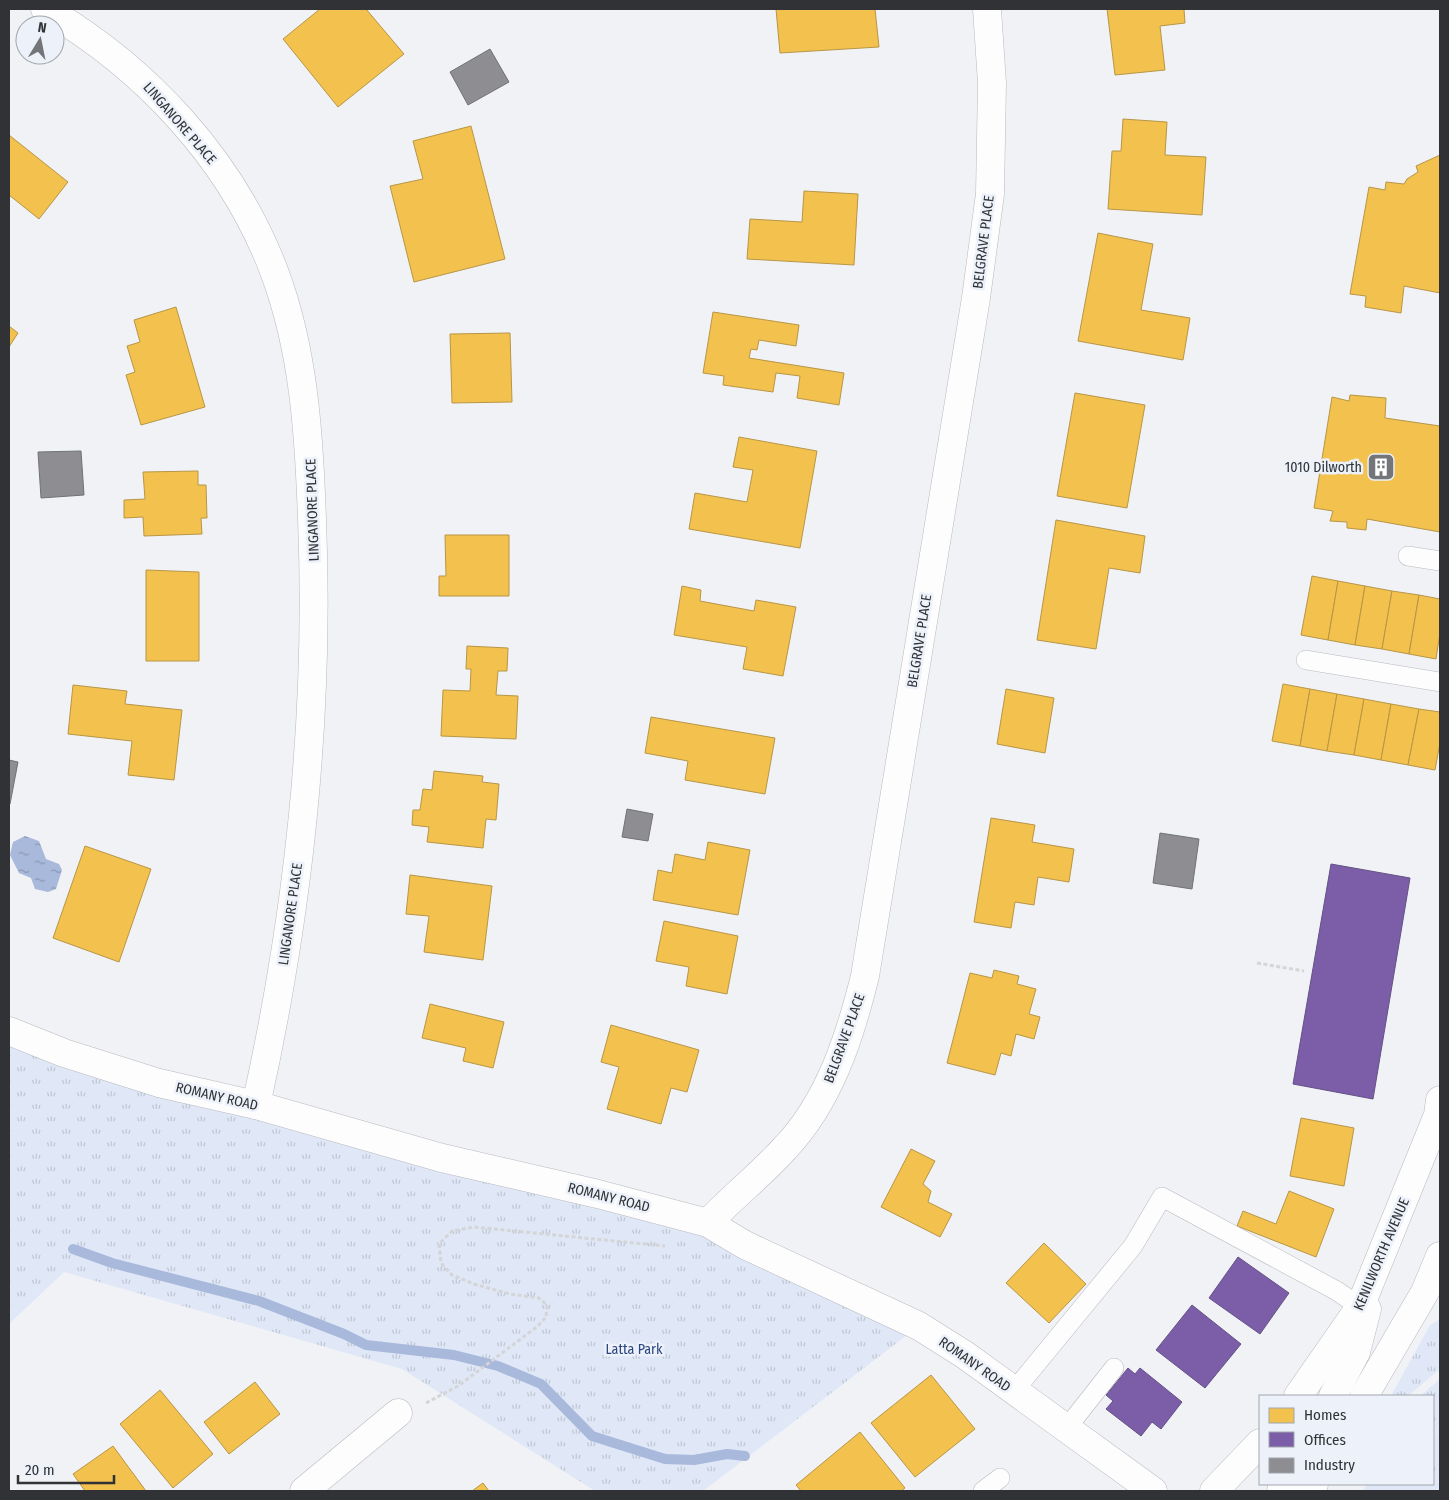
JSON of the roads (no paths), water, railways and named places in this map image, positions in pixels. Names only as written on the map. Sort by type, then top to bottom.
[{"type":"street","name":"LINGANORE PLACE","points":[[45,9],[75,26],[110,52],[154,91],[207,151],[227,180],[260,240],[287,310],[296,350],[309,438],[316,589],[315,666],[306,793],[292,915],[271,1038],[256,1105]]},
{"type":"street","name":"BELGRAVE PLACE","points":[[708,1223],[787,1147],[818,1103],[841,1054],[857,1008],[864,976],[976,298],[990,194],[992,83],[987,9]]},
{"type":"street","name":"ROMANY ROAD","points":[[9,1031],[64,1053],[159,1083],[256,1105],[442,1158],[598,1194],[708,1223],[745,1245],[919,1326],[1014,1391],[1153,1491]]},
{"type":"street","name":"KENILWORTH AVENUE","points":[[1299,1395],[1360,1307],[1438,1116],[1440,1100]]},
{"type":"street","points":[[1365,1395],[1433,1296],[1440,1256]]},
{"type":"street","points":[[1334,1395],[1356,1352],[1381,1259]]},
{"type":"street","points":[[304,1491],[398,1413]]},
{"type":"street","points":[[1214,1491],[1259,1444]]},
{"type":"lane","points":[[1408,556],[1440,561]]},
{"type":"lane","points":[[1306,660],[1440,682]]},
{"type":"lane","points":[[1014,1391],[1133,1246],[1162,1197],[1337,1291],[1360,1307]]},
{"type":"lane","points":[[1066,1429],[1114,1368]]},
{"type":"lane","points":[[983,1491],[1000,1478]]},
{"type":"water","points":[[25,836],[39,841],[46,859],[59,864],[62,870],[56,889],[48,892],[35,889],[31,878],[19,873],[10,855],[13,842]]},
{"type":"waterway","points":[[73,1249],[112,1263],[259,1301],[344,1334],[366,1345],[454,1355],[498,1366],[541,1384],[592,1436],[665,1459],[694,1460],[727,1454],[745,1456]]},
{"type":"place","name":"1010 Dilworth","points":[[1381,467]]},
{"type":"park label","name":"Latta Park","points":[[634,1349]]}]
